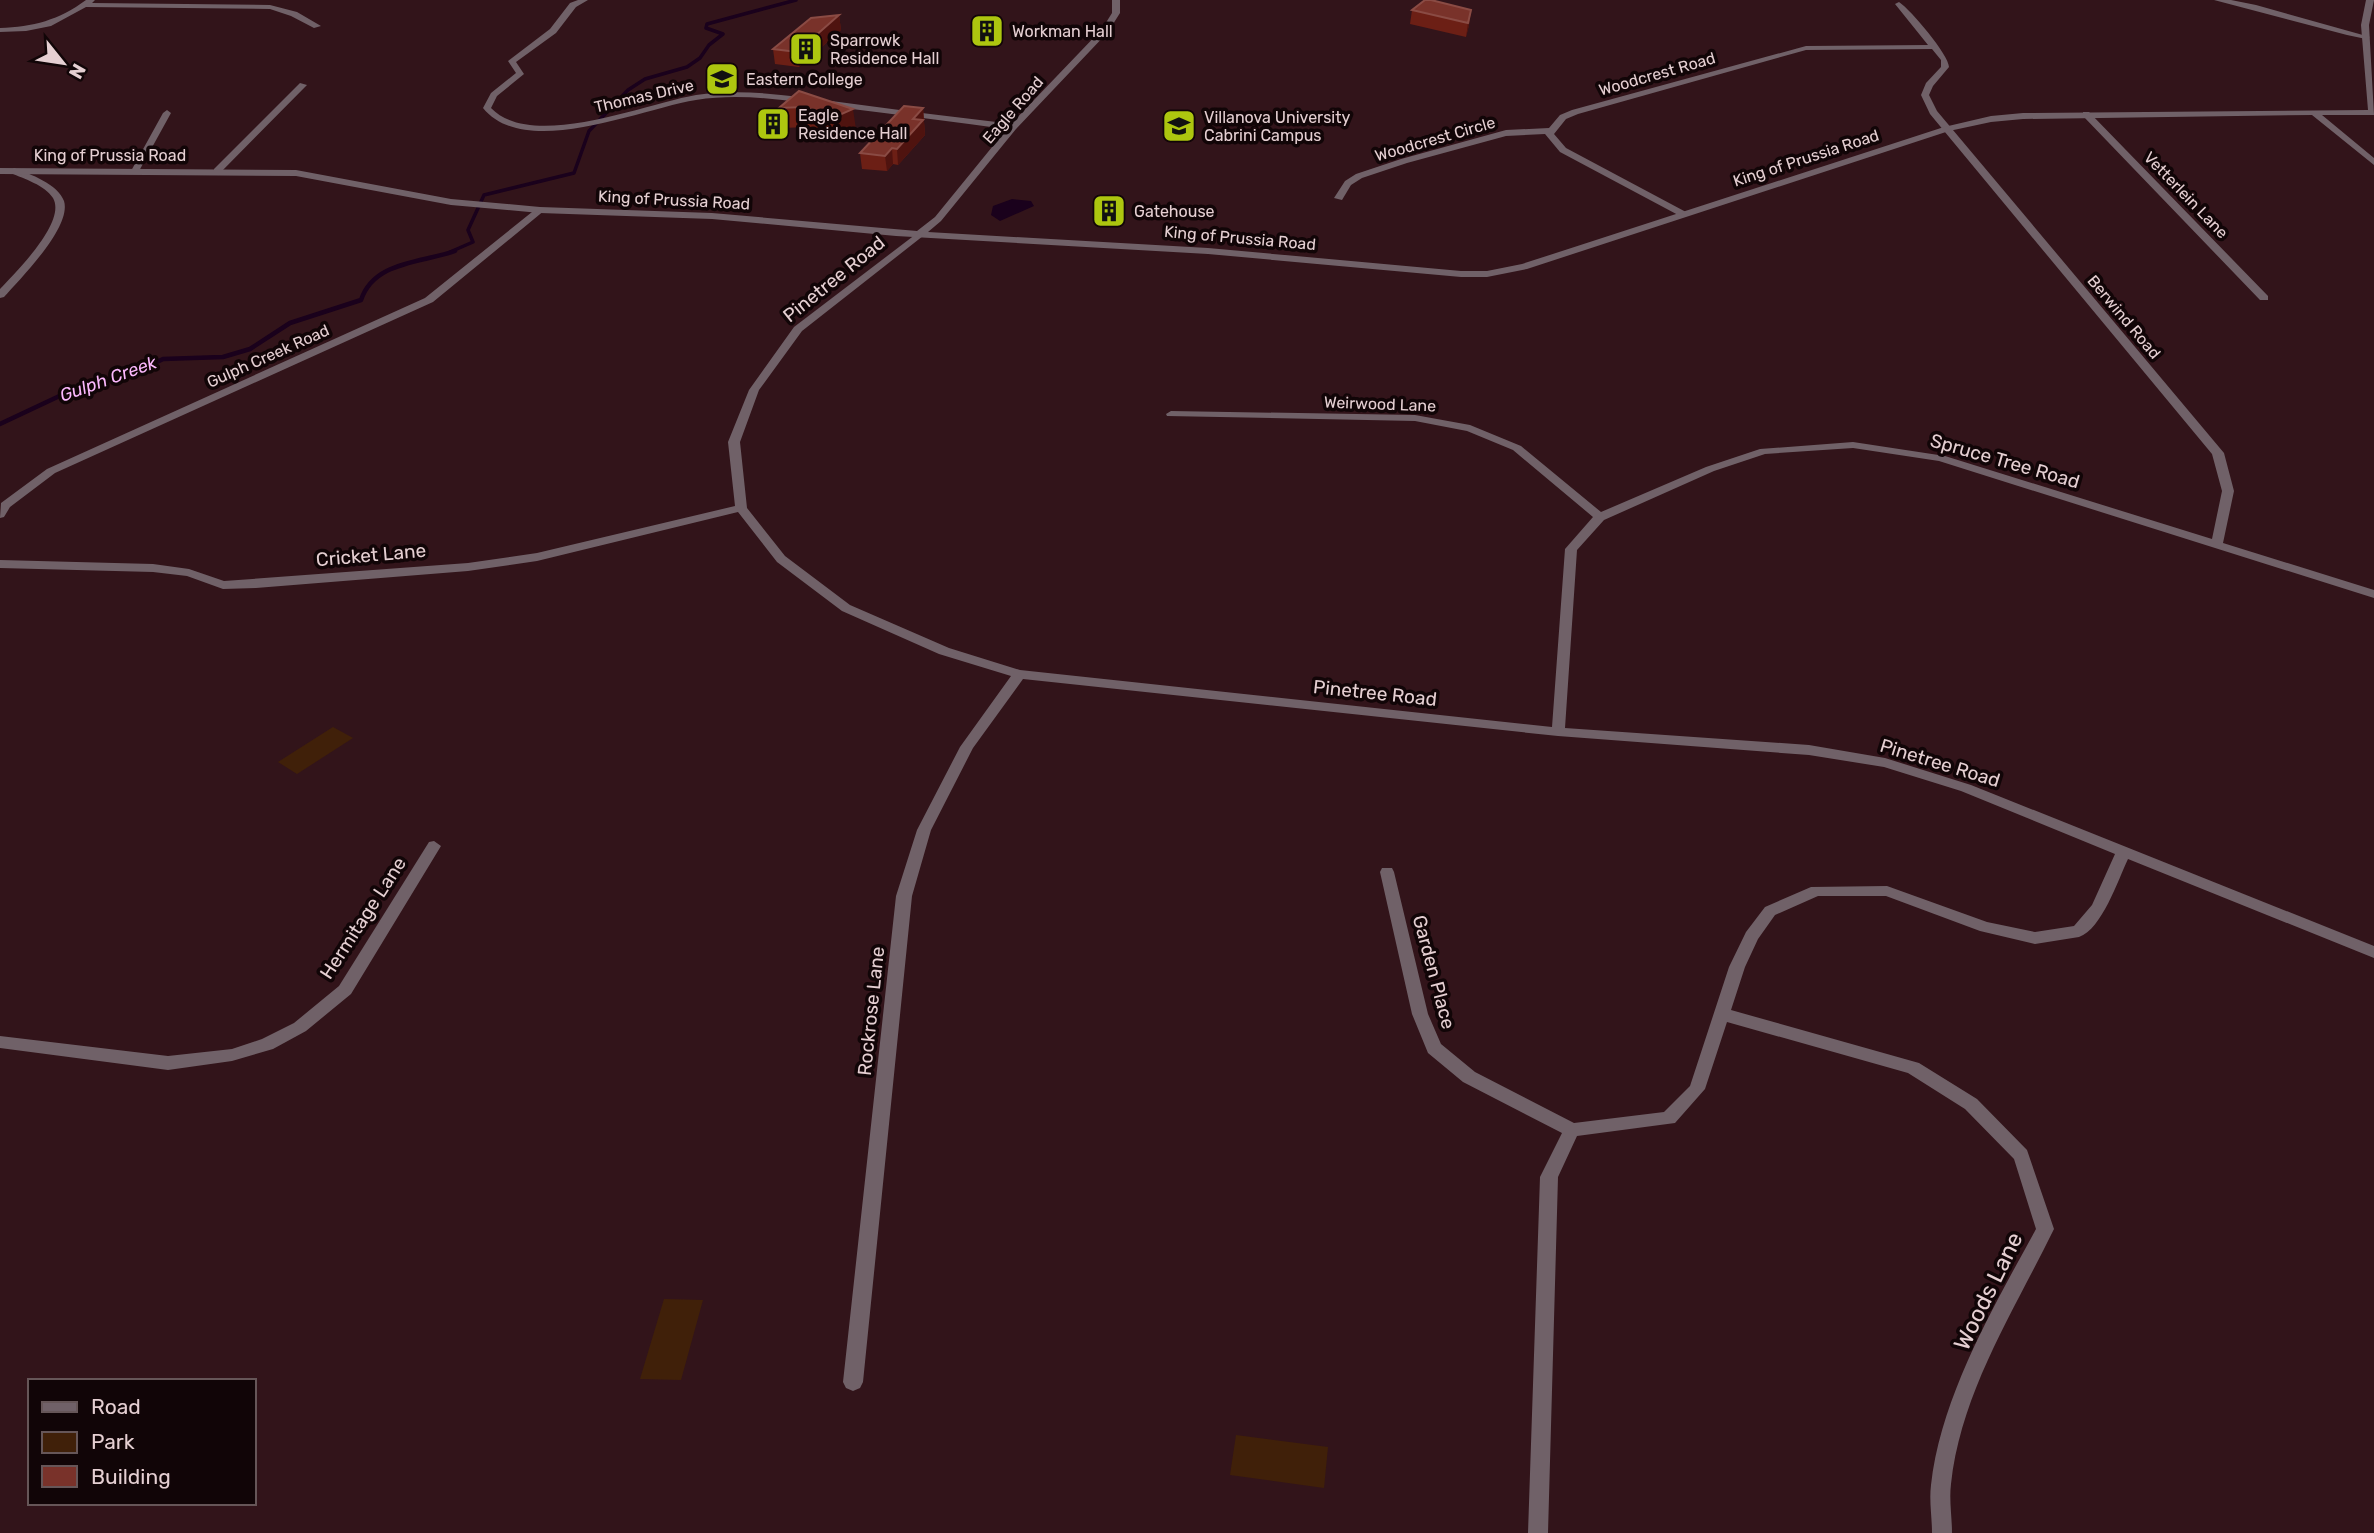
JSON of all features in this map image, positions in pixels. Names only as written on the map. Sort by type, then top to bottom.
[{"type":"street","name":"Thomas Drive","points":[[584,0],[573,5],[553,31],[512,61],[520,74],[494,94],[487,108],[498,120],[525,127],[582,125],[695,97],[745,93],[1013,127]]},
{"type":"street","name":"Eagle Road","points":[[920,234],[938,219],[976,176],[1013,127],[1104,30],[1116,13],[1115,0]]},
{"type":"street","points":[[2218,0],[2251,6],[2331,30],[2366,37]]},
{"type":"street","points":[[2370,0],[2365,25],[2373,112]]},
{"type":"street","points":[[0,30],[39,29],[54,24],[88,2],[270,7],[294,14],[317,26]]},
{"type":"street","points":[[1899,4],[1936,47]]},
{"type":"street","name":"Berwind Road","points":[[1936,47],[1945,60],[1945,67],[1929,85],[1925,95],[1933,112],[2218,453],[2228,491],[2217,544]]},
{"type":"street","name":"Woodcrest Road","points":[[1550,131],[1563,117],[1574,112],[1806,48],[1936,47]]},
{"type":"street","points":[[217,171],[303,85]]},
{"type":"street","name":"King of Prussia Road","points":[[0,171],[296,173],[416,197],[492,206],[712,216],[920,234],[1208,250],[1423,272],[1487,274],[1524,267],[1947,129],[1991,119],[2086,114],[2373,112]]},
{"type":"street","points":[[135,171],[167,113]]},
{"type":"street","points":[[2314,113],[2374,162]]},
{"type":"street","name":"Vetterlein Lane","points":[[2086,114],[2264,298]]},
{"type":"street","points":[[1550,131],[1563,150],[1683,214]]},
{"type":"street","name":"Woodcrest Circle","points":[[1339,198],[1348,183],[1359,176],[1404,161],[1506,133],[1550,131]]},
{"type":"street","points":[[0,295],[49,236],[60,215],[59,202],[49,190],[14,171]]},
{"type":"street","name":"Gulph Creek Road","points":[[0,514],[5,505],[51,471],[429,300],[540,210]]},
{"type":"street","name":"Pinetree Road","points":[[920,234],[799,329],[754,390],[734,442],[741,509],[781,559],[846,608],[943,651],[1019,674],[1558,732],[1809,750],[1885,763],[1966,788],[2374,952]]},
{"type":"street","name":"Weirwood Lane","points":[[1171,414],[1415,418],[1458,425],[1517,448],[1600,517]]},
{"type":"street","name":"Spruce Tree Road","points":[[1558,732],[1571,549],[1600,517],[1710,469],[1764,451],[1853,446],[1941,458],[2374,594]]},
{"type":"street","name":"Cricket Lane","points":[[0,564],[153,568],[189,573],[223,585],[256,584],[482,565],[537,556],[741,509]]},
{"type":"street","name":"Rockrose Lane","points":[[853,1382],[904,896],[924,830],[967,747],[1019,674]]},
{"type":"street","name":"Hermitage Lane","points":[[0,1042],[168,1063],[232,1055],[267,1044],[300,1027],[345,990],[434,846]]},
{"type":"street","points":[[1538,1533],[1549,1177],[1572,1130],[1669,1118],[1697,1089],[1737,967],[1751,936],[1770,911],[1816,891],[1887,891],[1985,927],[2035,938],[2079,931],[2098,908],[2124,851]]},
{"type":"street","name":"Garden Place","points":[[1387,872],[1420,1014],[1434,1048],[1469,1077],[1572,1130]]},
{"type":"street","name":"Woods Lane","points":[[1722,1014],[1913,1068],[1971,1104],[2021,1155],[2045,1229],[2012,1291],[1958,1412],[1941,1485],[1942,1533]]},
{"type":"green space","points":[[333,727],[353,738],[297,774],[278,762]]},
{"type":"green space","points":[[664,1299],[703,1300],[681,1380],[640,1379]]},
{"type":"green space","points":[[1236,1435],[1328,1447],[1324,1488],[1230,1475]]},
{"type":"shaded area","points":[[1012,199],[1031,201],[1034,206],[1000,221],[991,215],[993,206]]},
{"type":"building","points":[[1425,0],[1471,10],[1468,23],[1412,10]]},
{"type":"building","points":[[839,15],[797,52],[773,49],[811,18]]},
{"type":"building","points":[[799,91],[853,109],[835,117],[804,107],[779,108]]},
{"type":"building","points":[[904,106],[923,108],[913,119],[923,120],[897,149],[892,148],[885,156],[860,153]]},
{"type":"waterway","name":"Gulph Creek","points":[[450,252],[473,242],[468,230],[484,195],[574,173],[589,131],[628,90],[645,79],[687,67],[700,58],[709,45],[723,34],[706,28],[707,24],[796,0]]},
{"type":"waterway","name":"Gulph Creek","points":[[0,424],[68,392],[141,370],[163,359],[223,357],[250,349],[290,323],[361,300],[367,287],[387,271],[455,251]]},
{"type":"place","name":"Workman Hall","points":[[987,31]]},
{"type":"place","name":"Sparrowk Residence Hall","points":[[806,49]]},
{"type":"place","name":"Eastern College","points":[[722,79]]},
{"type":"place","name":"Eagle Residence Hall","points":[[773,124]]},
{"type":"place","name":"Villanova University Cabrini Campus","points":[[1179,126]]},
{"type":"place","name":"Gatehouse","points":[[1109,211]]}]
